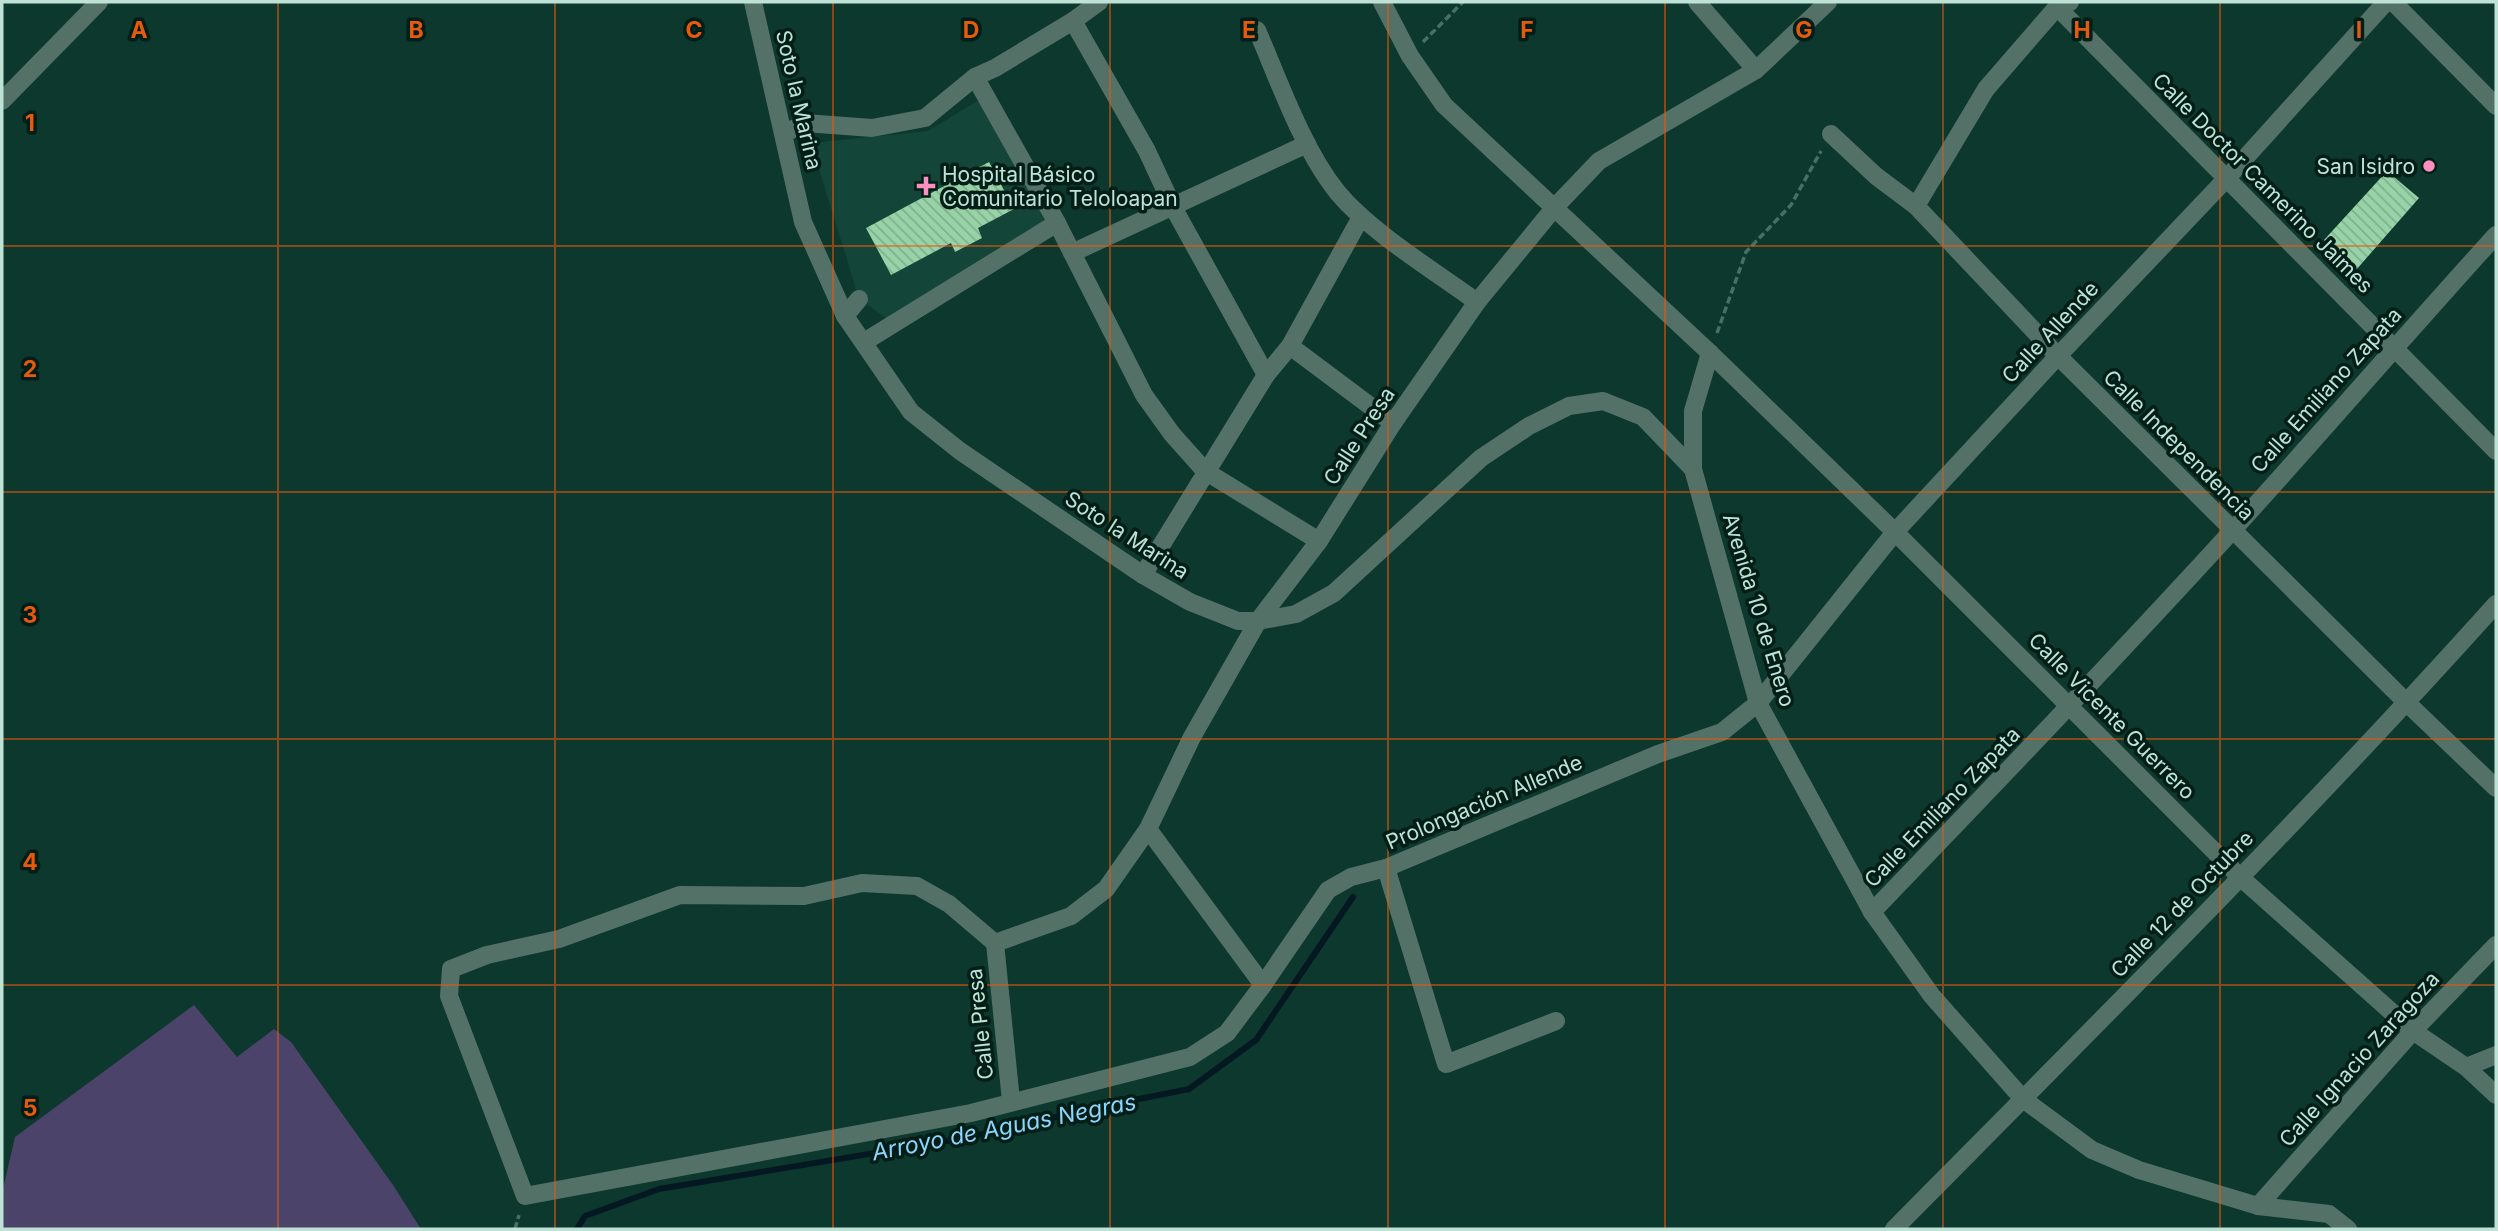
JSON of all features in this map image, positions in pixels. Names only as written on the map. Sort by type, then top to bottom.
[{"type":"street","points":[[2,102],[99,2]]},
{"type":"street","name":"Soto la Marina","points":[[753,2],[785,133],[803,222],[845,316],[911,412],[960,451],[1143,575],[1190,602],[1238,621],[1258,621],[1296,614],[1334,593],[1481,458],[1529,426],[1569,406],[1603,401],[1643,416],[1693,468]]},
{"type":"street","points":[[785,133],[805,123],[872,128],[925,118],[975,77],[995,68],[1073,21],[1099,2]]},
{"type":"street","points":[[1382,2],[1409,56],[1444,105],[1710,353]]},
{"type":"street","points":[[1697,2],[1756,70]]},
{"type":"street","name":"Calle Presa","points":[[995,943],[1071,916],[1106,889],[1148,829],[1192,737],[1258,621],[1319,541],[1393,424],[1477,302],[1555,207],[1599,161],[1756,70],[1828,2]]},
{"type":"street","name":"Calle Allende","points":[[1758,703],[1895,533],[2227,178],[2386,2]]},
{"type":"street","points":[[2393,2],[2496,106]]},
{"type":"street","points":[[1916,206],[1986,89],[2063,4]]},
{"type":"street","name":"Calle Doctor Camerino Jaimes","points":[[2063,4],[2227,178],[2496,451]]},
{"type":"street","points":[[1073,21],[1147,151],[1173,206],[1266,375]]},
{"type":"street","points":[[1257,30],[1307,144],[1337,191],[1361,217],[1477,302]]},
{"type":"street","points":[[975,77],[1057,223],[1144,395],[1172,434],[1205,471],[1319,541]]},
{"type":"street","name":"Calle Independencia","points":[[1831,134],[1876,176],[1916,206],[2058,356],[2496,788]]},
{"type":"street","points":[[1072,253],[1307,144]]},
{"type":"street","points":[[1143,575],[1266,375],[1290,346],[1361,217]]},
{"type":"street","points":[[864,342],[1057,223]]},
{"type":"street","name":"Calle Emiliano Zapata","points":[[1872,912],[2070,706],[2496,236]]},
{"type":"street","points":[[845,316],[859,299]]},
{"type":"street","points":[[1290,346],[1393,424]]},
{"type":"street","name":"Avenida 10 de Enero","points":[[1710,353],[1693,411],[1693,468],[1758,703],[1872,912],[1932,996],[2022,1099],[2092,1150],[2139,1170],[2258,1206],[2329,1214],[2348,1229]]},
{"type":"street","name":"Calle Vicente Guerrero","points":[[1710,353],[2240,877],[2413,1031],[2466,1067],[2496,1095]]},
{"type":"street","name":"Calle 12 de Octubre","points":[[1894,1229],[2240,877],[2407,703],[2496,604]]},
{"type":"street","name":"Prolongación Allende","points":[[1011,1101],[1190,1057],[1227,1033],[1328,890],[1351,877],[1386,868],[1658,754],[1722,732],[1758,703]]},
{"type":"street","points":[[1148,829],[1263,985]]},
{"type":"street","points":[[1386,868],[1446,1064],[1556,1021]]},
{"type":"street","name":"Calle Presa","points":[[862,883],[917,886],[949,904],[995,943],[1011,1101],[971,1113],[525,1196],[449,996],[451,969],[487,955],[559,939],[680,895],[804,896],[862,883]]},
{"type":"street","name":"Calle Ignacio Zaragoza","points":[[2258,1206],[2413,1031],[2496,944]]},
{"type":"street","points":[[2466,1067],[2496,1055]]},
{"type":"path","points":[[1409,56],[1463,2]]},
{"type":"path","points":[[1710,353],[1746,252],[1791,205],[1831,134]]},
{"type":"shaded area","name":"Hospital Básico Comunitario Teloloapan","points":[[984,97],[1048,228],[889,320],[859,299],[811,143],[928,131]]},
{"type":"shaded area","points":[[194,1005],[237,1057],[274,1029],[291,1042],[393,1185],[421,1229],[2,1229],[2,1193],[15,1137]]},
{"type":"building","points":[[989,162],[1014,209],[978,228],[982,238],[955,252],[951,243],[891,275],[866,228]]},
{"type":"building","points":[[2387,171],[2419,198],[2356,270],[2324,240]]},
{"type":"waterway","name":"Arroyo de Aguas Negras","points":[[577,1229],[585,1216],[659,1189],[965,1138],[1189,1089],[1256,1040],[1353,897]]},
{"type":"place","name":"San Isidro","points":[[2429,166]]},
{"type":"place","name":"Hospital Básico Comunitario Teloloapan","points":[[926,186]]}]
